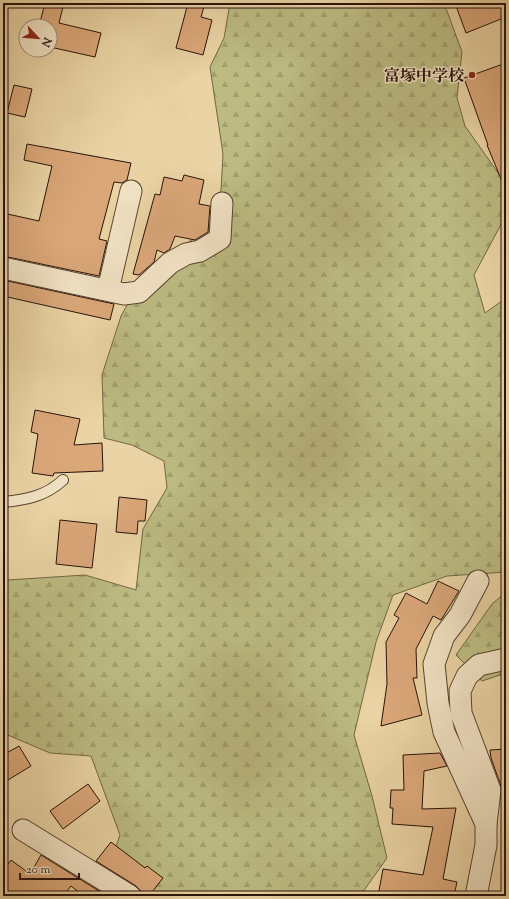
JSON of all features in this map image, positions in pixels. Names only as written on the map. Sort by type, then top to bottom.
[{"type":"street","points":[[108,290],[131,191]]},
{"type":"street","points":[[3,268],[124,294],[139,292],[170,263],[186,254],[200,251],[220,239],[222,203]]},
{"type":"street","points":[[478,581],[460,615],[444,636],[434,664],[438,703],[444,732],[486,824]]},
{"type":"street","points":[[476,896],[486,845],[486,824],[490,790],[461,713],[460,691],[467,676],[480,665],[506,659]]},
{"type":"street","points":[[24,830],[130,896]]},
{"type":"lane","points":[[3,502],[39,496],[56,487],[63,480]]},
{"type":"green space","points":[[230,3],[444,3],[462,52],[457,98],[465,126],[506,184],[506,215],[474,275],[485,313],[506,298],[506,572],[447,576],[393,595],[376,642],[354,735],[372,796],[387,858],[360,896],[127,896],[110,863],[120,835],[91,756],[50,753],[3,733],[3,583],[8,580],[85,575],[136,590],[143,529],[167,488],[164,461],[132,445],[104,438],[102,375],[121,316],[145,273],[200,234],[221,190],[223,154],[210,67],[224,38]]},
{"type":"green space","points":[[506,592],[506,673],[482,681],[456,655],[492,604]]},
{"type":"building","points":[[45,3],[64,3],[59,23],[101,33],[95,57],[58,49],[58,18],[41,18]]},
{"type":"building","points":[[188,3],[205,3],[201,17],[212,20],[203,55],[176,48]]},
{"type":"building","points":[[455,3],[506,3],[506,17],[466,33]]},
{"type":"building","points":[[506,63],[506,191],[487,145],[464,78]]},
{"type":"building","points":[[14,85],[32,89],[25,117],[7,113]]},
{"type":"building","points":[[27,144],[131,163],[127,180],[122,183],[114,182],[99,239],[107,241],[99,276],[3,256],[3,213],[39,221],[52,166],[24,160]]},
{"type":"building","points":[[184,175],[204,180],[199,204],[210,206],[208,232],[195,240],[175,236],[170,249],[164,253],[157,250],[154,262],[139,275],[133,274],[155,194],[160,195],[164,177],[182,181]]},
{"type":"building","points":[[3,280],[114,304],[110,320],[3,296]]},
{"type":"building","points":[[35,410],[80,419],[74,445],[102,443],[103,471],[54,473],[53,476],[32,473],[38,434],[31,432]]},
{"type":"building","points":[[119,497],[147,500],[145,521],[138,521],[137,534],[116,532]]},
{"type":"building","points":[[60,520],[97,524],[92,568],[56,564]]},
{"type":"building","points":[[438,581],[459,591],[441,620],[433,616],[416,649],[417,678],[413,678],[422,715],[381,726],[387,684],[386,642],[399,618],[394,615],[406,593],[427,604]]},
{"type":"building","points":[[19,746],[31,766],[3,783],[3,755]]},
{"type":"building","points":[[506,749],[506,796],[501,797],[501,786],[491,758],[490,750]]},
{"type":"building","points":[[440,753],[447,766],[424,771],[422,809],[456,808],[443,879],[457,882],[454,896],[378,896],[383,869],[423,875],[433,827],[392,824],[393,808],[390,808],[391,790],[404,790],[403,755]]},
{"type":"building","points":[[88,784],[100,801],[63,829],[50,811]]},
{"type":"building","points":[[111,842],[145,868],[147,866],[163,878],[149,896],[142,896],[140,890],[136,886],[96,861]]},
{"type":"building","points":[[41,855],[107,896],[84,896],[71,886],[63,896],[9,896],[3,892],[3,871],[11,860],[30,874]]},
{"type":"place","name":"富塚中学校","points":[[472,75]]}]
